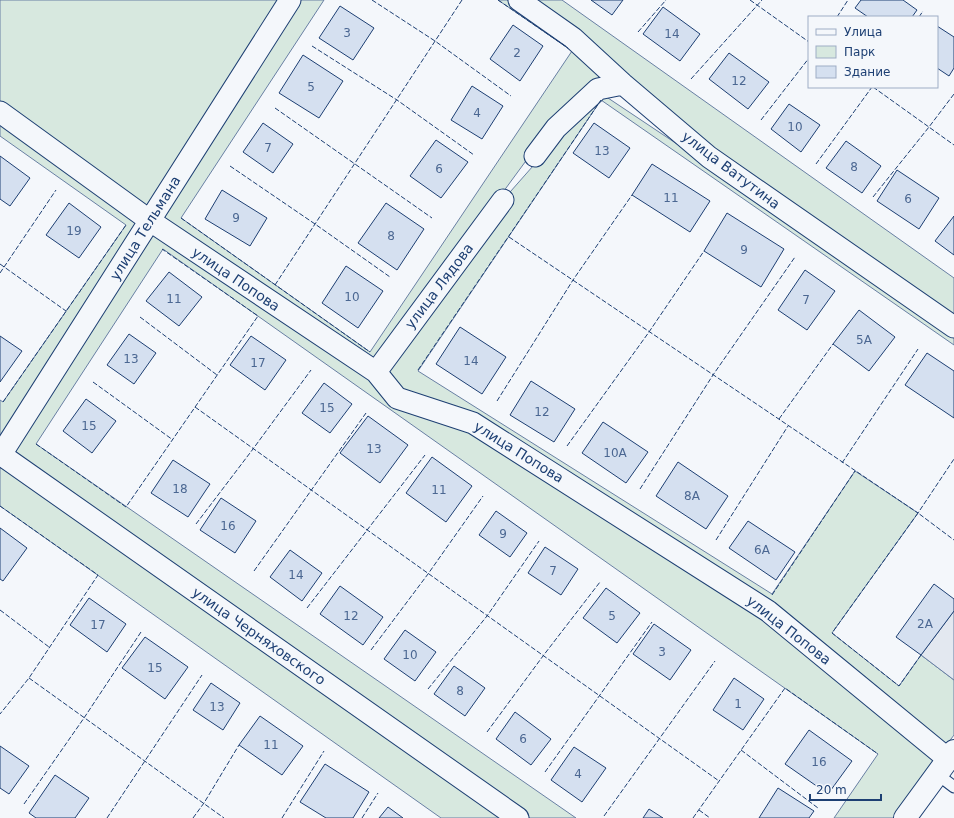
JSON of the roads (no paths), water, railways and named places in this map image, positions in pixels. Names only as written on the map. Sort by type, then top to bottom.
[{"type":"street","name":"улица Тельмана","points":[[0,455],[290,0]]},
{"type":"street","name":"улица Ватутина","points":[[518,0],[573,38],[623,84],[709,157],[954,327]]},
{"type":"street","points":[[535,156],[556,128],[598,89],[623,84]]},
{"type":"street","name":"улица Попова","points":[[0,112],[149,220],[376,372],[397,398],[473,422],[768,611],[948,768]]},
{"type":"street","name":"улица Лядова","points":[[376,372],[504,200]]},
{"type":"street","name":"улица Черняховского","points":[[0,455],[518,818]]},
{"type":"street","points":[[905,818],[948,768]]}]
